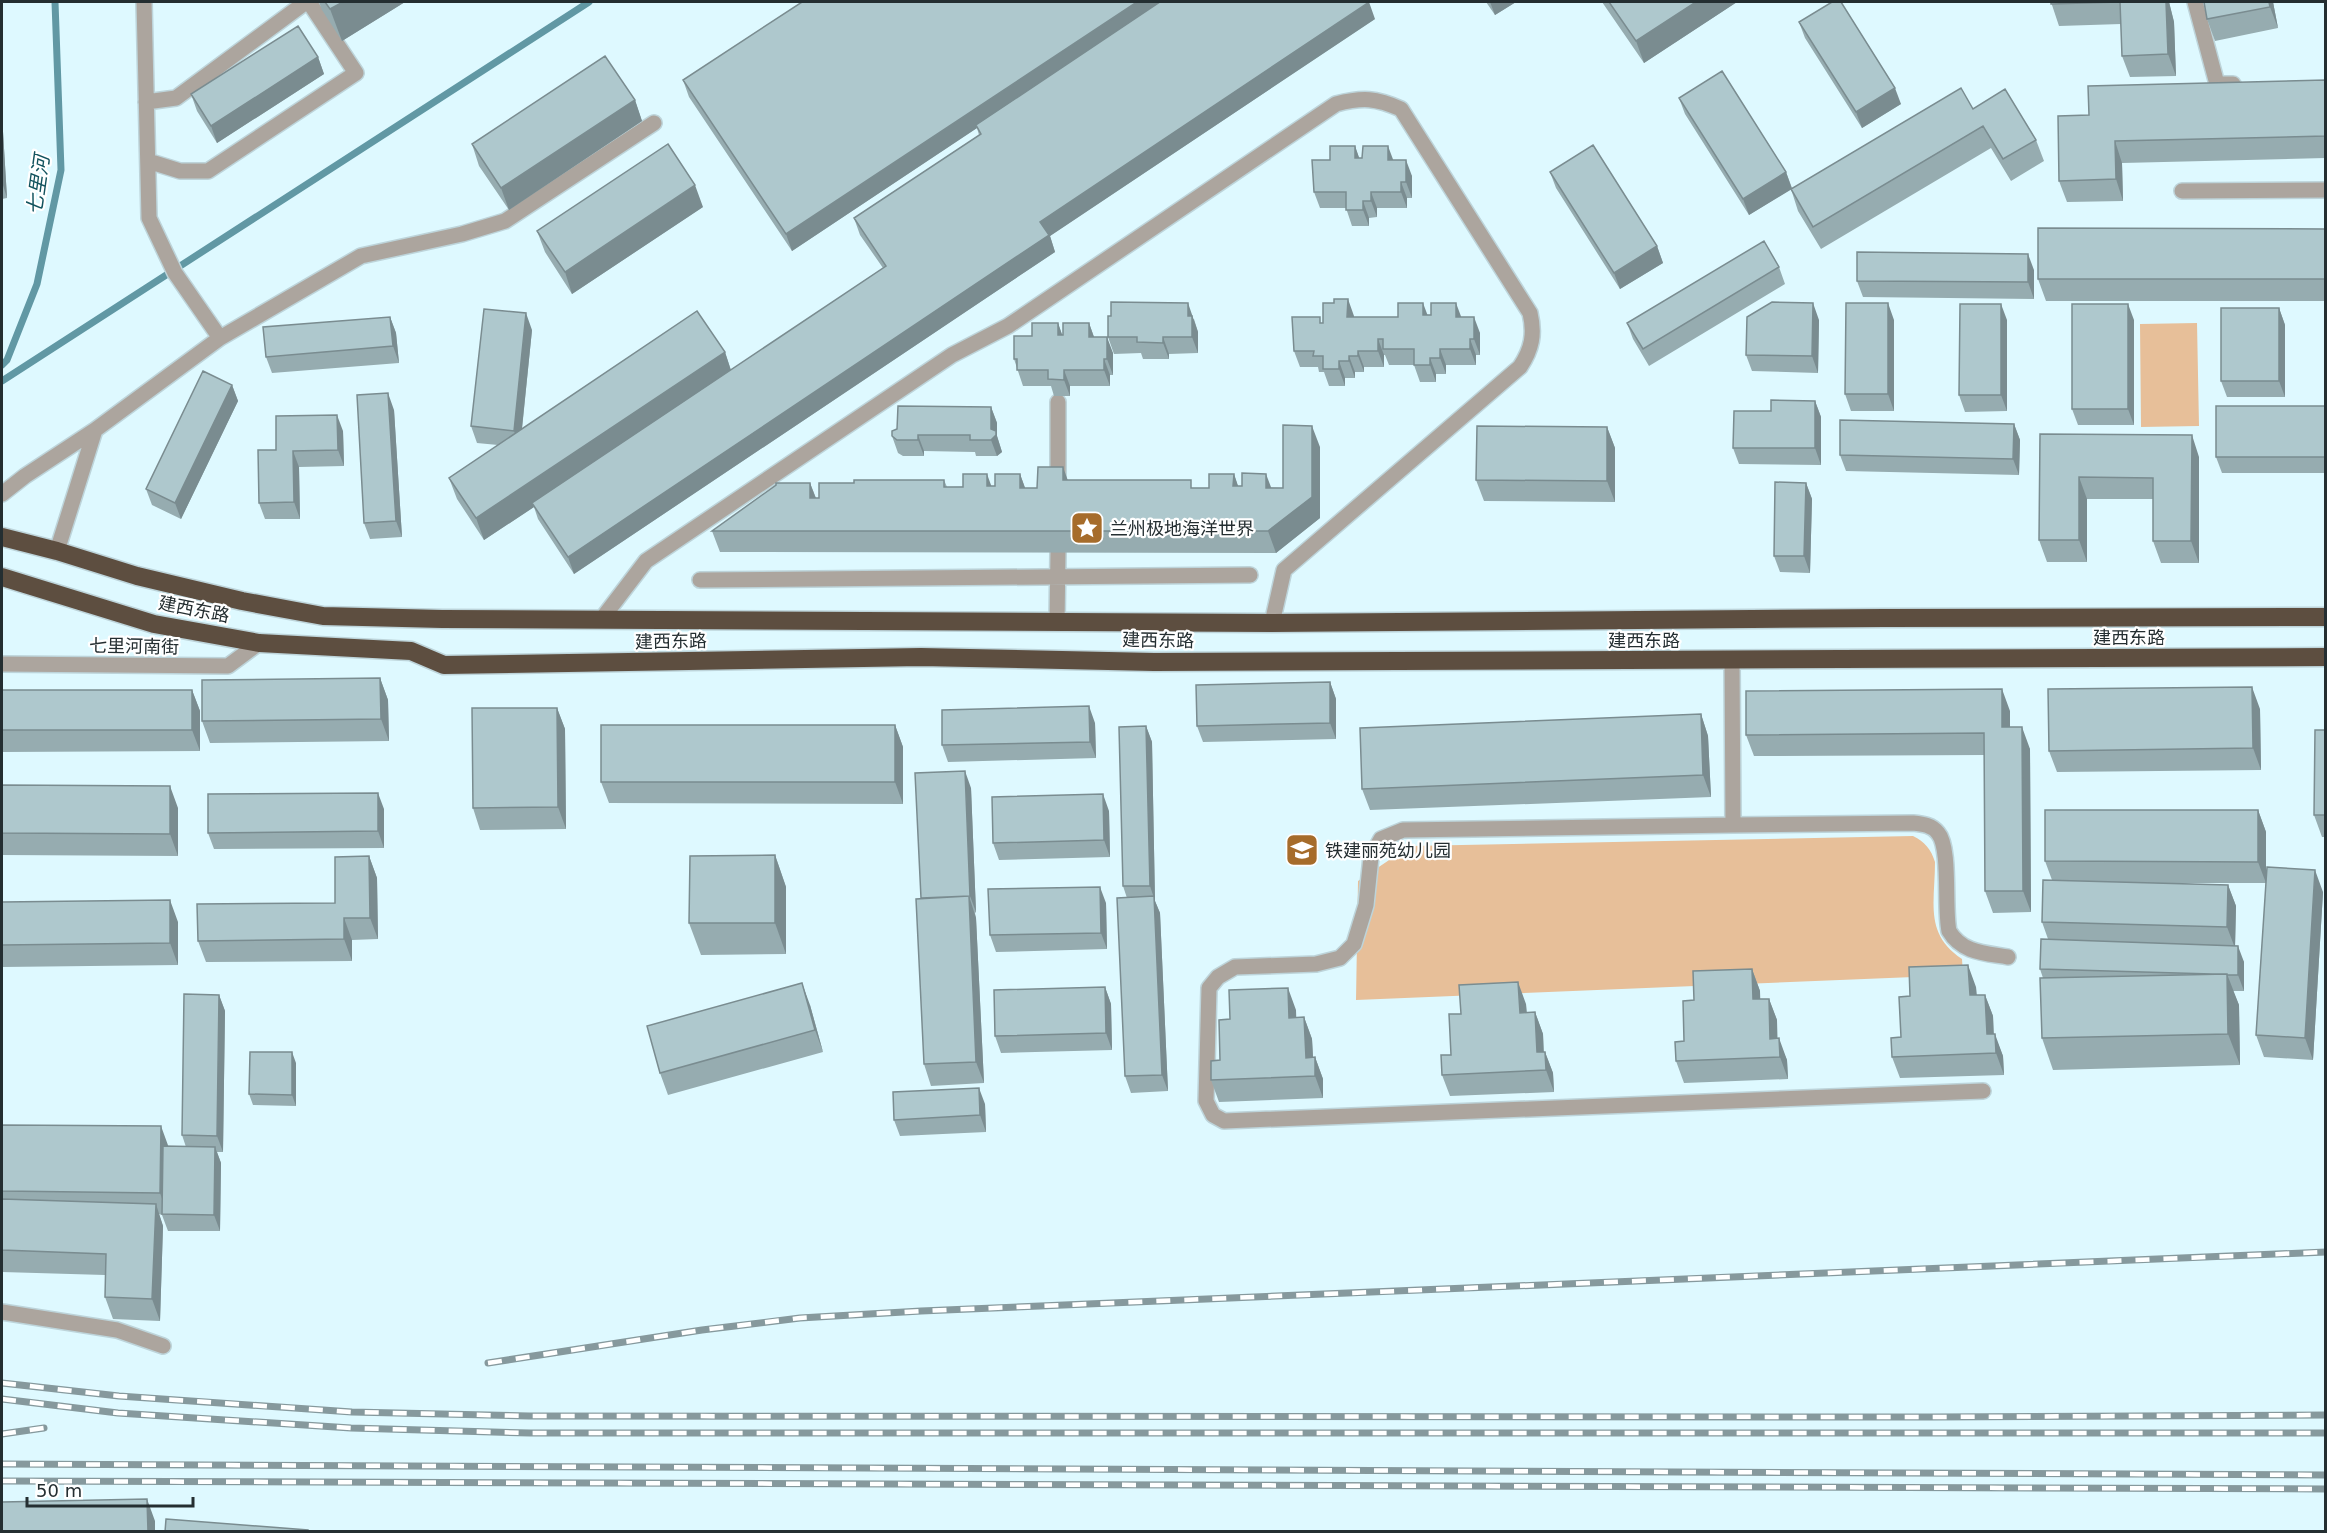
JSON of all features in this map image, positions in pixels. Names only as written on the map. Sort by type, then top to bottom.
[{"type":"highway","name":"建西东路","points":[[2,537],[57,551],[137,576],[242,601],[323,616],[442,619],[1057,623],[2325,617]]},
{"type":"highway","name":"建西东路","points":[[2,578],[154,624],[259,643],[411,651],[444,665],[921,657],[1154,662],[2325,657]]},
{"type":"street","points":[[144,2],[149,218],[175,273],[220,338]]},
{"type":"street","points":[[146,102],[176,98],[307,2],[356,73],[207,171],[180,171],[148,161]]},
{"type":"street","points":[[2195,2],[2217,84],[2250,84]]},
{"type":"street","points":[[601,620],[646,561],[952,355],[1008,326],[1336,104],[1358,98],[1381,100],[1401,109],[1530,313],[1533,327],[1532,342],[1528,355],[1520,367],[1284,570],[1272,623]]},
{"type":"street","points":[[2,494],[95,430],[220,338],[362,256],[462,234],[505,221],[654,123]]},
{"type":"street","points":[[2181,191],[2325,190]]},
{"type":"street","points":[[1058,402],[1058,489]]},
{"type":"street","points":[[57,551],[95,430]]},
{"type":"street","points":[[1057,623],[1058,553]]},
{"type":"street","points":[[700,580],[1250,575]]},
{"type":"street","name":"七里河南街","points":[[2,664],[228,666],[259,643]]},
{"type":"street","points":[[1732,661],[1733,825]]},
{"type":"street","points":[[1983,1091],[1224,1121],[1213,1115],[1206,1101],[1209,988],[1218,977],[1235,967],[1316,964],[1340,958],[1354,944],[1366,905],[1371,856],[1381,838],[1403,830],[1913,823],[1931,827],[1943,840],[1949,932],[1954,940],[1962,947],[2008,957]]},
{"type":"street","points":[[2,1312],[117,1330],[163,1346]]},
{"type":"shaded area","points":[[2197,323],[2199,426],[2141,427],[2140,324]]},
{"type":"shaded area","points":[[1913,836],[1927,846],[1935,862],[1934,916],[1942,939],[1962,959],[1963,975],[1356,1000],[1358,881],[1410,846]]},
{"type":"building","points":[[325,2],[343,2],[330,9]]},
{"type":"building","points":[[802,2],[1137,2],[786,234],[683,80]]},
{"type":"building","points":[[1160,2],[1369,2],[1040,222],[1049,235],[568,557],[532,503],[886,266],[854,218],[981,134],[976,125]]},
{"type":"building","points":[[1609,2],[1696,2],[1636,41]]},
{"type":"building","points":[[1832,2],[1841,2],[1895,88],[1856,112],[1799,22]]},
{"type":"building","points":[[2051,2],[2120,2],[2051,4]]},
{"type":"building","points":[[2120,2],[2166,2],[2168,54],[2122,56]]},
{"type":"building","points":[[2204,2],[2269,2],[2270,7],[2207,19]]},
{"type":"building","points":[[298,26],[318,57],[211,126],[191,94]]},
{"type":"building","points":[[605,56],[635,100],[501,188],[472,144]]},
{"type":"building","points":[[1722,71],[1786,172],[1743,199],[1679,98]]},
{"type":"building","points":[[2325,80],[2325,136],[2115,141],[2116,179],[2059,181],[2058,116],[2089,115],[2088,86]]},
{"type":"building","points":[[1961,88],[1973,109],[2005,89],[2036,140],[2003,159],[1983,126],[1813,227],[1791,189]]},
{"type":"building","points":[[668,144],[695,185],[565,272],[537,231]]},
{"type":"building","points":[[1593,145],[1657,246],[1614,273],[1550,172]]},
{"type":"building","points":[[1330,146],[1355,146],[1355,158],[1362,158],[1363,146],[1388,146],[1388,160],[1406,160],[1406,182],[1401,182],[1401,192],[1371,192],[1371,201],[1363,201],[1363,210],[1346,210],[1346,192],[1314,192],[1312,160],[1330,160]]},
{"type":"building","points":[[2038,228],[2325,229],[2325,279],[2038,279]]},
{"type":"building","points":[[1764,241],[1779,267],[1643,349],[1627,323]]},
{"type":"building","points":[[1857,252],[2028,254],[2028,282],[1857,281]]},
{"type":"building","points":[[1334,299],[1348,299],[1347,317],[1398,317],[1398,303],[1423,303],[1423,315],[1431,315],[1431,303],[1456,303],[1456,317],[1474,317],[1474,339],[1470,339],[1470,349],[1440,349],[1440,358],[1430,358],[1430,365],[1414,365],[1414,349],[1383,349],[1383,339],[1378,339],[1378,351],[1358,351],[1358,356],[1349,356],[1349,361],[1339,361],[1339,369],[1323,369],[1323,356],[1313,356],[1314,351],[1294,351],[1292,317],[1320,317],[1320,323],[1323,323],[1323,303],[1334,303]]},
{"type":"building","points":[[1111,302],[1188,303],[1188,316],[1192,316],[1192,337],[1163,337],[1163,343],[1137,342],[1137,337],[1108,337]]},
{"type":"building","points":[[1772,302],[1813,303],[1812,356],[1746,355],[1747,317]]},
{"type":"building","points":[[1846,303],[1888,303],[1888,394],[1845,394]]},
{"type":"building","points":[[1960,304],[2001,304],[2001,395],[1959,395]]},
{"type":"building","points":[[2072,304],[2128,304],[2128,409],[2072,409]]},
{"type":"building","points":[[2221,308],[2279,308],[2279,381],[2221,381]]},
{"type":"building","points":[[484,309],[526,313],[514,431],[471,426]]},
{"type":"building","points":[[697,311],[725,352],[476,518],[449,478]]},
{"type":"building","points":[[390,317],[393,346],[266,357],[263,327]]},
{"type":"building","points":[[1032,323],[1058,323],[1058,335],[1063,335],[1063,323],[1089,323],[1089,337],[1107,337],[1107,359],[1104,359],[1104,370],[1064,370],[1064,380],[1048,379],[1048,370],[1017,370],[1017,359],[1014,359],[1014,336],[1032,336]]},
{"type":"building","points":[[203,371],[232,385],[175,503],[146,489]]},
{"type":"building","points":[[388,393],[396,521],[364,523],[357,395]]},
{"type":"building","points":[[1771,400],[1815,401],[1815,448],[1733,448],[1734,411],[1771,411]]},
{"type":"building","points":[[898,406],[991,407],[991,429],[996,431],[996,435],[991,440],[970,440],[970,435],[918,435],[918,440],[897,440],[892,436],[892,431],[897,429]]},
{"type":"building","points":[[2216,406],[2325,406],[2325,457],[2216,457]]},
{"type":"building","points":[[337,415],[338,450],[293,451],[294,502],[259,503],[258,450],[276,450],[276,416]]},
{"type":"building","points":[[1840,420],[2014,424],[2013,459],[1840,455]]},
{"type":"building","points":[[1283,425],[1312,426],[1312,497],[1268,531],[712,531],[776,483],[810,483],[810,498],[819,498],[819,483],[854,483],[854,480],[944,480],[944,487],[963,487],[963,474],[987,474],[987,486],[995,486],[995,474],[1020,474],[1020,488],[1037,488],[1038,467],[1063,467],[1063,480],[1191,480],[1191,488],[1209,488],[1209,474],[1234,474],[1233,486],[1242,486],[1242,473],[1266,474],[1266,488],[1283,488]]},
{"type":"building","points":[[1477,426],[1607,427],[1607,481],[1476,480]]},
{"type":"building","points":[[2040,434],[2192,435],[2191,541],[2153,541],[2153,478],[2079,477],[2079,540],[2039,540]]},
{"type":"building","points":[[1775,482],[1806,483],[1804,556],[1774,556]]},
{"type":"building","points":[[380,678],[381,719],[202,721],[202,680]]},
{"type":"building","points":[[1330,682],[1330,723],[1197,726],[1196,685]]},
{"type":"building","points":[[2252,687],[2253,748],[2049,751],[2048,689]]},
{"type":"building","points":[[2002,689],[2002,727],[2022,727],[2023,891],[1985,891],[1984,733],[1746,735],[1746,691]]},
{"type":"building","points":[[2,690],[192,690],[192,730],[2,730]]},
{"type":"building","points":[[1089,706],[1090,742],[942,745],[942,710]]},
{"type":"building","points":[[472,708],[557,708],[558,807],[473,808]]},
{"type":"building","points":[[1701,714],[1703,775],[1362,789],[1360,728]]},
{"type":"building","points":[[601,725],[895,725],[895,782],[601,782]]},
{"type":"building","points":[[1146,726],[1150,886],[1123,886],[1119,727]]},
{"type":"building","points":[[2315,730],[2325,730],[2325,815],[2314,815]]},
{"type":"building","points":[[965,771],[970,896],[921,898],[915,773]]},
{"type":"building","points":[[2,785],[170,786],[170,834],[2,833]]},
{"type":"building","points":[[378,793],[378,831],[208,833],[208,794]]},
{"type":"building","points":[[1103,794],[1104,840],[993,843],[992,797]]},
{"type":"building","points":[[2045,810],[2258,810],[2258,862],[2045,861]]},
{"type":"building","points":[[775,855],[775,923],[689,923],[690,856]]},
{"type":"building","points":[[369,856],[370,918],[344,918],[344,939],[198,941],[197,904],[335,903],[335,857]]},
{"type":"building","points":[[2267,867],[2315,870],[2305,1038],[2256,1035]]},
{"type":"building","points":[[2043,880],[2228,885],[2227,927],[2042,922]]},
{"type":"building","points":[[1100,887],[1101,933],[990,935],[988,889]]},
{"type":"building","points":[[969,896],[976,1062],[924,1064],[916,899]]},
{"type":"building","points":[[1154,896],[1162,1075],[1125,1076],[1117,898]]},
{"type":"building","points":[[170,900],[170,943],[2,945],[2,902]]},
{"type":"building","points":[[2041,939],[2238,946],[2238,975],[2040,969]]},
{"type":"building","points":[[1968,965],[1970,995],[1985,995],[1987,1034],[1995,1034],[1996,1053],[1892,1057],[1891,1038],[1901,1037],[1899,997],[1910,996],[1909,967]]},
{"type":"building","points":[[1752,969],[1753,999],[1769,999],[1770,1039],[1779,1038],[1780,1057],[1676,1061],[1675,1042],[1684,1041],[1683,1001],[1694,1000],[1693,971]]},
{"type":"building","points":[[2227,974],[2228,1034],[2042,1038],[2040,978]]},
{"type":"building","points":[[1518,982],[1520,1013],[1535,1012],[1537,1052],[1545,1052],[1546,1070],[1442,1075],[1441,1055],[1451,1055],[1449,1014],[1461,1014],[1459,985]]},
{"type":"building","points":[[802,983],[815,1030],[660,1073],[647,1026]]},
{"type":"building","points":[[1105,987],[1106,1033],[995,1036],[994,990]]},
{"type":"building","points":[[1288,988],[1289,1018],[1304,1017],[1306,1058],[1315,1057],[1315,1076],[1211,1080],[1211,1061],[1220,1060],[1219,1020],[1230,1019],[1229,990]]},
{"type":"building","points":[[184,994],[219,995],[217,1136],[182,1135]]},
{"type":"building","points":[[250,1052],[292,1052],[292,1095],[249,1094]]},
{"type":"building","points":[[979,1088],[980,1115],[894,1120],[893,1092]]},
{"type":"building","points":[[2,1125],[161,1126],[160,1193],[2,1191]]},
{"type":"building","points":[[163,1146],[215,1147],[214,1215],[162,1214]]},
{"type":"building","points":[[2,1199],[156,1204],[152,1299],[105,1297],[106,1254],[2,1250]]},
{"type":"building","points":[[147,1499],[148,1532],[2,1532],[2,1502]]},
{"type":"building","points":[[166,1519],[308,1530],[308,1532],[165,1532]]},
{"type":"waterway","name":"七里河","points":[[2,365],[7,360],[37,284],[61,170],[55,2]]},
{"type":"waterway","points":[[2,381],[589,2]]},
{"type":"railway","points":[[488,1363],[702,1330],[800,1318],[2326,1252]]},
{"type":"railway","points":[[2,1383],[119,1396],[352,1412],[529,1416],[2326,1415]]},
{"type":"railway","points":[[2,1399],[118,1413],[351,1428],[530,1433],[2326,1433]]},
{"type":"railway","points":[[2,1434],[44,1428]]},
{"type":"railway","points":[[2,1464],[2326,1475]]},
{"type":"railway","points":[[2,1481],[2326,1489]]},
{"type":"place","name":"兰州极地海洋世界","points":[[1087,528]]},
{"type":"place","name":"铁建丽苑幼儿园","points":[[1302,850]]}]
